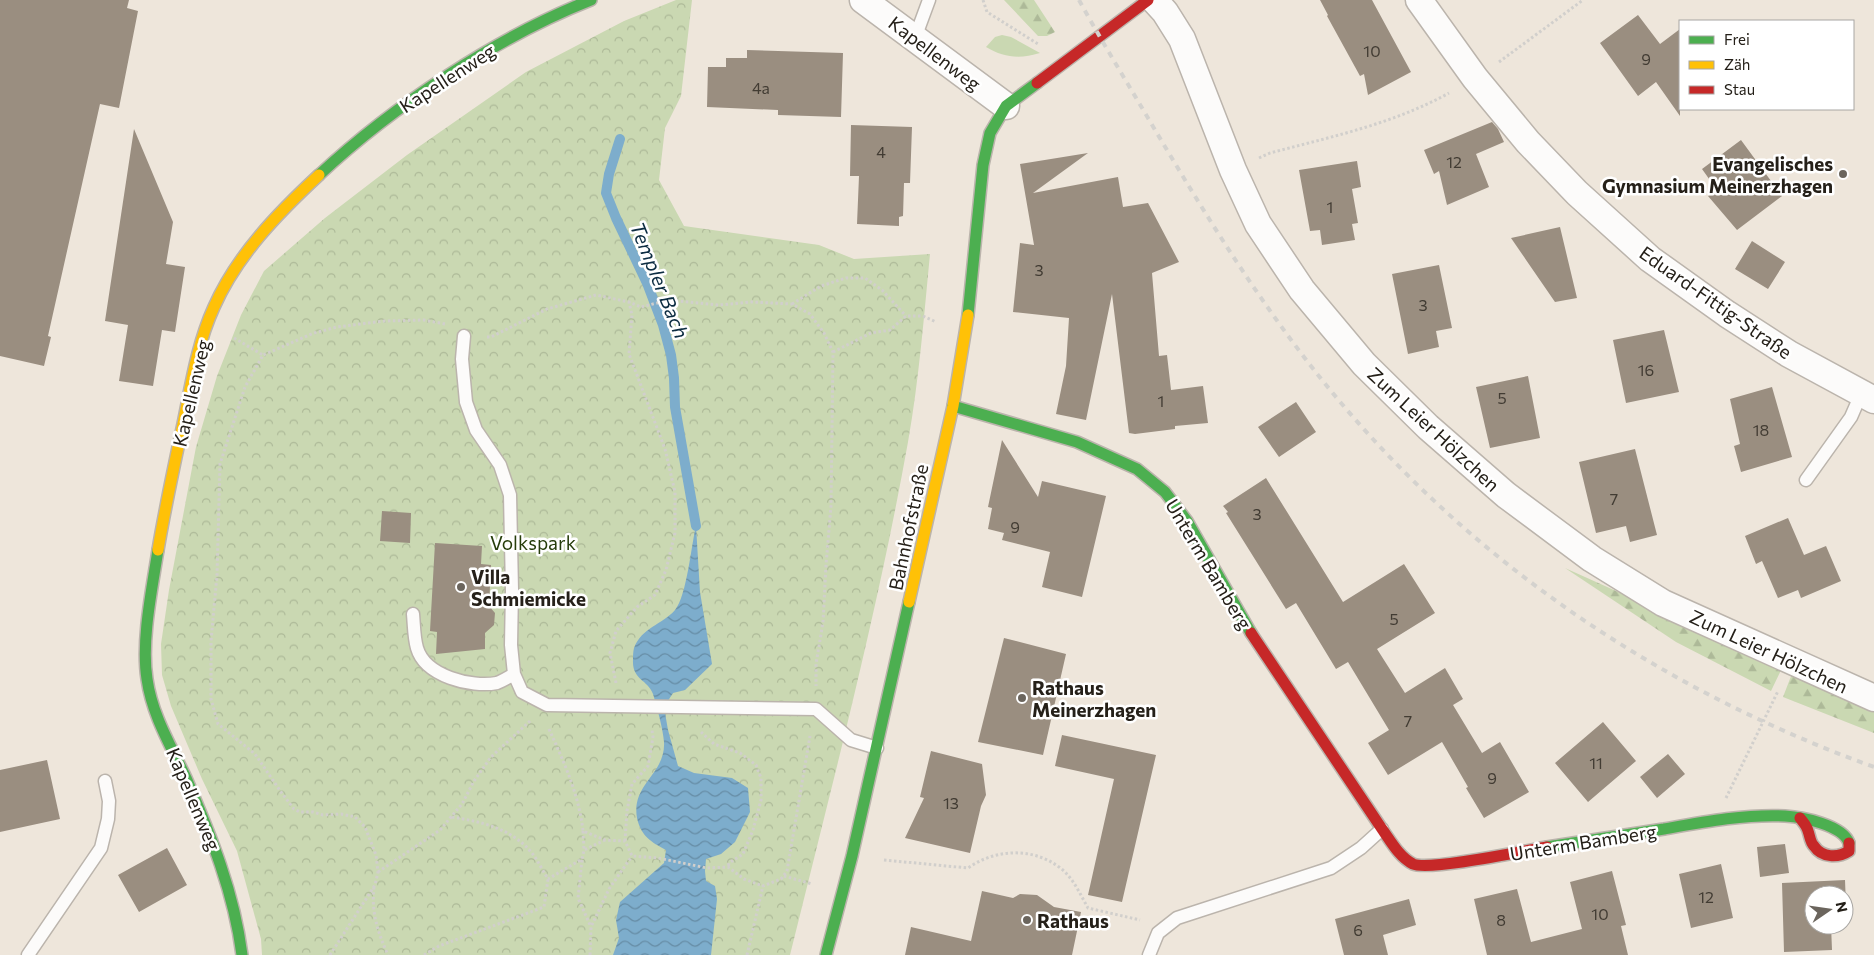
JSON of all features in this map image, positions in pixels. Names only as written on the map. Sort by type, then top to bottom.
[{"type":"street","name":"Kapellenweg","points":[[242,955],[233,900],[210,835],[155,709],[150,693],[145,659],[162,525],[196,364],[208,323],[219,295],[251,247],[312,180],[363,135],[419,94],[494,47],[570,8],[591,0]]},
{"type":"street","name":"Kapellenweg","points":[[863,0],[1006,106]]},
{"type":"street","points":[[1006,106],[1148,0]]},
{"type":"street","name":"Zum Leier Hölzchen","points":[[1154,0],[1165,12],[1182,39],[1233,170],[1258,224],[1302,290],[1364,364],[1428,427],[1506,495],[1592,559],[1663,602],[1874,698]]},
{"type":"street","name":"Eduard-Fittig-Straße","points":[[1419,0],[1475,78],[1528,142],[1577,193],[1650,259],[1727,314],[1788,354],[1867,397]]},
{"type":"street","name":"Bahnhofstraße","points":[[826,955],[852,856],[877,748],[952,406],[968,313],[983,165],[990,133],[1006,106]]},
{"type":"street","name":"Unterm Bamberg","points":[[952,406],[1077,442],[1137,470],[1165,492],[1188,522],[1247,627],[1382,829],[1398,851],[1413,864],[1434,866],[1722,821],[1784,816],[1800,818]]},
{"type":"lane","points":[[915,38],[930,0]]},
{"type":"lane","points":[[464,336],[462,359],[466,402],[476,430],[500,465],[510,495],[511,645],[514,674],[522,692],[545,707],[672,706],[816,709],[851,740],[877,748]]},
{"type":"lane","points":[[1806,480],[1867,397]]},
{"type":"lane","points":[[413,614],[417,648],[425,664],[440,674],[468,683],[497,683],[514,674]]},
{"type":"lane","points":[[28,955],[101,848],[108,819],[109,801],[105,781]]},
{"type":"lane","points":[[1149,955],[1158,933],[1178,918],[1331,868],[1361,848],[1382,829]]},
{"type":"path","points":[[983,0],[987,12],[1039,45],[1051,71]]},
{"type":"path","points":[[1233,170],[1270,154],[1375,124],[1424,106],[1475,78],[1583,0]]},
{"type":"path","points":[[792,304],[821,286],[846,278],[865,278],[882,290],[906,316]]},
{"type":"path","points":[[388,955],[377,926],[372,903],[378,872],[376,855],[361,821],[348,815],[323,815],[313,812],[300,812],[294,809],[256,754],[218,724],[211,699],[211,641],[217,575],[220,464],[245,387],[263,355],[314,332],[384,321],[424,320],[450,326],[464,336],[491,337],[547,308],[596,295],[629,302],[641,307],[669,300],[719,305],[751,302],[792,304],[810,314],[824,333],[833,352],[831,506],[823,622],[816,664],[816,709],[807,748],[787,871],[781,879],[763,886],[744,879],[728,867],[707,868],[658,858],[632,856]]},
{"type":"path","points":[[621,706],[610,653],[616,631],[636,607],[655,595],[666,570],[674,532],[675,492],[665,449],[630,354],[632,315],[629,302]]},
{"type":"path","points":[[833,352],[871,333],[890,330],[906,316],[923,316],[933,320],[962,350]]},
{"type":"path","points":[[1726,798],[1778,691]]},
{"type":"path","points":[[632,856],[625,841],[632,784],[648,766],[653,737],[645,706]]},
{"type":"path","points":[[378,872],[440,830],[462,804],[474,781],[492,757],[545,707],[568,770],[581,816],[584,850],[578,898],[591,927]]},
{"type":"path","points":[[689,707],[698,728],[714,744],[740,753],[756,765],[761,778],[761,800],[753,830],[743,854],[729,862],[728,867]]},
{"type":"path","points":[[424,955],[439,946],[544,907],[548,880],[532,853],[510,833],[484,823],[451,817]]},
{"type":"path","points":[[583,830],[605,840],[625,841]]},
{"type":"path","points":[[584,850],[605,840]]},
{"type":"path","points":[[852,856],[968,868],[980,860],[1011,852],[1040,857],[1060,867],[1075,884],[1088,908],[1144,921],[1158,933]]},
{"type":"path","points":[[590,955],[591,927],[610,889],[632,856]]},
{"type":"path","points":[[548,880],[582,859]]},
{"type":"path","points":[[784,876],[813,884]]},
{"type":"path","points":[[747,955],[763,886]]},
{"type":"path","points":[[330,955],[374,887]]},
{"type":"green space","name":"Volkspark","points":[[676,0],[692,0],[681,96],[665,128],[659,180],[684,226],[819,245],[854,259],[930,254],[915,395],[896,507],[853,700],[790,955],[262,955],[261,939],[237,851],[202,779],[171,706],[162,675],[161,644],[169,590],[196,447],[217,376],[241,315],[264,271],[325,218],[407,155],[526,72],[624,21]]},
{"type":"green space","points":[[1004,0],[1034,0],[1055,32],[1047,36],[1038,36]]},
{"type":"green space","points":[[1002,35],[1011,37],[1040,53],[1019,57],[999,53],[986,47],[995,37]]},
{"type":"green space","points":[[1565,568],[1783,666],[1771,691],[1676,642]]},
{"type":"green space","points":[[1793,671],[1874,705],[1874,733],[1783,697]]},
{"type":"water","points":[[696,526],[700,592],[712,664],[685,690],[673,693],[664,707],[668,730],[678,766],[694,773],[732,778],[748,788],[750,812],[735,842],[721,854],[706,859],[706,881],[715,886],[717,899],[711,955],[613,955],[619,938],[616,920],[620,902],[664,863],[666,850],[647,838],[637,818],[639,796],[660,763],[664,742],[653,694],[637,676],[633,667],[634,649],[642,635],[670,615],[679,603],[686,582]]},
{"type":"building","points":[[0,0],[129,0],[127,8],[138,11],[119,108],[100,104],[48,336],[51,337],[44,366],[0,356]]},
{"type":"building","points":[[1320,0],[1372,0],[1411,72],[1368,95],[1364,74],[1360,76]]},
{"type":"building","points":[[1638,15],[1660,44],[1679,30],[1680,116],[1656,82],[1638,96],[1600,43]]},
{"type":"building","points":[[747,50],[843,53],[841,117],[778,115],[778,110],[707,107],[708,67],[726,67],[726,58],[747,58]]},
{"type":"building","points":[[1492,122],[1498,129],[1504,142],[1476,154],[1489,187],[1447,205],[1439,171],[1434,174],[1424,150]]},
{"type":"building","points":[[851,125],[912,127],[910,183],[904,183],[903,216],[899,217],[899,226],[857,224],[859,176],[850,176]]},
{"type":"building","points":[[134,129],[173,222],[166,264],[185,267],[175,332],[162,330],[153,386],[119,381],[128,325],[105,321]]},
{"type":"building","points":[[1741,140],[1782,196],[1737,230],[1708,196],[1717,190],[1702,169]]},
{"type":"building","points":[[1088,153],[1033,193],[1118,177],[1123,207],[1148,203],[1179,262],[1152,273],[1159,356],[1167,355],[1171,390],[1203,386],[1208,423],[1175,426],[1175,429],[1135,434],[1129,433],[1112,294],[1086,420],[1056,414],[1066,366],[1069,318],[1013,312],[1020,243],[1034,245],[1020,164]]},
{"type":"building","points":[[1357,161],[1361,187],[1352,189],[1358,223],[1352,224],[1355,240],[1322,245],[1320,230],[1310,231],[1299,170]]},
{"type":"building","points":[[1560,227],[1577,298],[1555,302],[1511,238]]},
{"type":"building","points":[[1752,241],[1785,262],[1768,289],[1735,269]]},
{"type":"building","points":[[1439,265],[1452,328],[1436,331],[1439,347],[1408,354],[1392,274]]},
{"type":"building","points":[[1664,330],[1679,392],[1626,403],[1613,340]]},
{"type":"building","points":[[1528,376],[1540,438],[1490,448],[1476,387]]},
{"type":"building","points":[[1772,387],[1792,457],[1741,472],[1734,446],[1740,444],[1730,399]]},
{"type":"building","points":[[1296,402],[1316,432],[1279,457],[1258,427]]},
{"type":"building","points":[[1002,440],[1038,497],[1042,481],[1106,496],[1082,597],[1042,587],[1050,552],[1002,540],[1004,533],[988,529],[992,508],[988,507]]},
{"type":"building","points":[[1635,449],[1657,535],[1630,542],[1626,526],[1596,533],[1579,462]]},
{"type":"building","points":[[1266,478],[1343,602],[1404,564],[1435,613],[1377,649],[1405,693],[1445,668],[1463,699],[1453,705],[1482,753],[1500,742],[1529,792],[1484,818],[1442,742],[1388,775],[1368,743],[1389,730],[1348,662],[1336,669],[1296,603],[1286,609],[1223,506]]},
{"type":"building","points":[[382,511],[411,513],[410,543],[380,541]]},
{"type":"building","points":[[1788,518],[1804,555],[1826,546],[1841,581],[1801,598],[1798,590],[1778,598],[1762,561],[1756,564],[1745,536]]},
{"type":"building","name":"Villa Schmiemicke","points":[[435,543],[482,546],[481,564],[491,565],[489,606],[495,613],[494,625],[485,633],[485,649],[436,654],[437,632],[430,631]]},
{"type":"building","name":"Rathaus Meinerzhagen","points":[[1004,638],[1066,654],[1043,755],[978,742]]},
{"type":"building","points":[[1603,722],[1636,761],[1588,802],[1555,763]]},
{"type":"building","points":[[1062,735],[1156,755],[1122,902],[1088,895],[1114,779],[1055,766]]},
{"type":"building","points":[[931,751],[982,764],[986,795],[981,806],[970,853],[905,838],[924,798],[920,797]]},
{"type":"building","points":[[1668,754],[1685,774],[1657,798],[1640,777]]},
{"type":"building","points":[[47,760],[60,819],[0,832],[0,770]]},
{"type":"building","points":[[1785,844],[1789,873],[1760,877],[1757,847]]},
{"type":"building","points":[[167,848],[187,885],[139,912],[118,875]]},
{"type":"building","points":[[1721,864],[1733,918],[1691,928],[1679,874]]},
{"type":"building","points":[[1612,871],[1626,925],[1621,926],[1628,955],[1487,955],[1474,899],[1517,889],[1531,942],[1582,929],[1570,882]]},
{"type":"building","points":[[1845,880],[1845,885],[1804,885],[1804,935],[1831,935],[1832,950],[1784,952],[1782,883]]},
{"type":"building","name":"Rathaus","points":[[982,891],[1013,898],[1020,894],[1037,895],[1054,907],[1081,912],[1072,955],[905,955],[911,927],[971,941]]},
{"type":"building","points":[[1409,899],[1416,925],[1383,935],[1388,955],[1344,955],[1335,919]]},
{"type":"waterway","name":"Templer Bach","points":[[620,139],[609,174],[606,193],[647,283],[663,325],[671,355],[675,407],[696,526]]},
{"type":"railway","points":[[1079,0],[1195,196],[1270,311],[1297,348],[1354,418],[1409,476],[1467,530],[1528,580],[1592,626],[1659,667],[1729,705],[1800,738],[1874,767]]},
{"type":"traffic: fast","points":[[319,175],[379,124],[483,53],[555,15],[591,0]]},
{"type":"traffic: fast","points":[[968,315],[983,165],[990,133],[1006,106],[1037,83]]},
{"type":"traffic: fast","points":[[953,406],[1077,442],[1137,469],[1165,492],[1187,521],[1251,633]]},
{"type":"traffic: fast","points":[[158,550],[146,632],[145,648],[149,692],[168,742],[204,821],[220,865],[233,909],[242,955]]},
{"type":"traffic: fast","points":[[826,955],[852,856],[909,602]]},
{"type":"traffic: fast","points":[[1547,847],[1724,819],[1755,816],[1785,816],[1811,820],[1839,831],[1849,843]]},
{"type":"traffic: slow","points":[[158,550],[195,365],[203,335],[214,307],[223,288],[247,252],[274,220],[319,175]]},
{"type":"traffic: slow","points":[[909,602],[953,406],[968,315]]},
{"type":"traffic: jam","points":[[1037,83],[1148,0]]},
{"type":"traffic: jam","points":[[1251,633],[1392,843],[1408,861],[1413,864],[1437,865],[1477,860],[1547,847]]},
{"type":"traffic: jam","points":[[1800,818],[1807,827],[1811,841],[1821,853],[1830,856],[1840,855],[1849,851],[1849,843]]},
{"type":"place","name":"Evangelisches Gymnasium Meinerzhagen","points":[[1843,174]]},
{"type":"place","name":"Villa Schmiemicke","points":[[461,587]]},
{"type":"place","name":"Rathaus Meinerzhagen","points":[[1022,698]]},
{"type":"place","name":"Rathaus","points":[[1027,920]]}]
